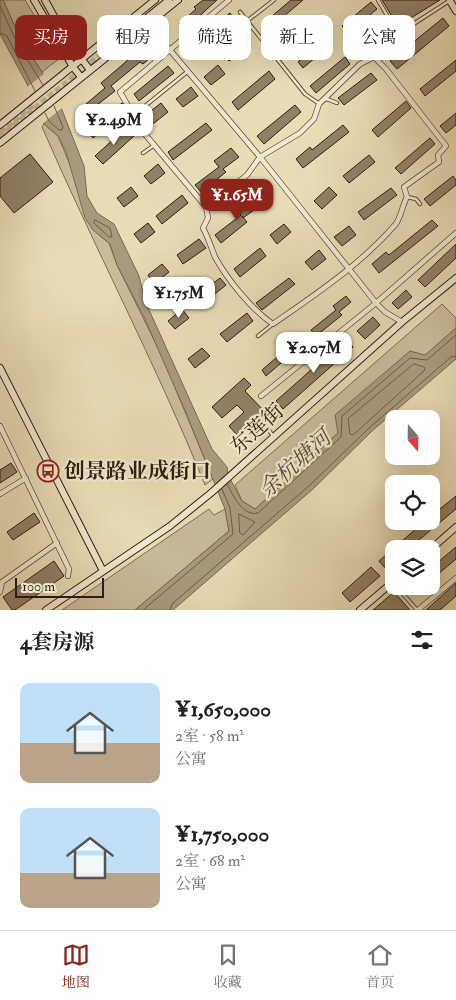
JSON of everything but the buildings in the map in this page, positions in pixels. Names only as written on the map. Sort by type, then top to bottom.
[{"type":"street","points":[[34,0],[73,67],[82,77]]},
{"type":"street","points":[[45,0],[54,15]]},
{"type":"street","points":[[87,56],[155,0]]},
{"type":"street","points":[[162,0],[117,40],[169,0]]},
{"type":"street","points":[[158,15],[178,0]]},
{"type":"street","points":[[229,0],[169,50],[260,157],[376,303],[385,312],[402,322]]},
{"type":"street","points":[[451,0],[456,11]]},
{"type":"street","points":[[0,125],[82,60],[90,70]]},
{"type":"street","points":[[0,143],[102,60]]},
{"type":"street","points":[[157,60],[120,92],[144,133],[206,207],[208,218],[203,228],[215,257],[240,294],[263,318],[273,324],[349,270],[396,223],[407,197],[404,187],[439,162],[438,155],[446,146],[377,60]]},
{"type":"street","points":[[206,207],[247,174],[260,157],[300,133],[314,119],[319,104],[360,64],[368,60]]},
{"type":"street","points":[[261,396],[376,303],[456,233]]},
{"type":"street","name":"东莲街","points":[[46,610],[170,526],[211,493],[402,322],[456,278]]},
{"type":"street","points":[[0,368],[103,570]]},
{"type":"street","points":[[0,426],[2,438],[26,478],[69,569],[68,576]]},
{"type":"street","points":[[0,494],[26,478]]},
{"type":"street","points":[[440,541],[456,527]]},
{"type":"street","points":[[0,592],[2,582],[57,543]]},
{"type":"street","points":[[418,610],[456,578]]},
{"type":"street","points":[[360,610],[385,590]]},
{"type":"lane","points":[[251,18],[274,0]]},
{"type":"lane","points":[[378,0],[387,15]]},
{"type":"lane","points":[[415,23],[451,0]]},
{"type":"lane","points":[[251,26],[305,94],[319,104],[327,99],[337,103]]},
{"type":"lane","points":[[134,115],[188,71]]},
{"type":"lane","points":[[143,153],[154,145]]},
{"type":"lane","points":[[407,197],[416,199],[420,204]]},
{"type":"lane","points":[[258,336],[273,324]]},
{"type":"lane","points":[[263,422],[273,436]]},
{"type":"lane","points":[[405,595],[418,610]]},
{"type":"shaded area","points":[[3,0],[25,0],[34,15],[15,15],[15,27]]},
{"type":"shaded area","points":[[34,60],[57,60],[42,72]]},
{"type":"shaded area","points":[[44,124],[58,136],[99,235],[109,243],[117,265],[161,354],[213,479],[205,485],[166,395],[62,172],[42,127]]},
{"type":"shaded area","points":[[442,304],[456,318],[456,328],[425,356],[410,351],[338,433],[255,509],[242,501],[235,485]]},
{"type":"shaded area","points":[[209,509],[214,515],[225,509],[229,531],[135,610],[62,610]]},
{"type":"water","points":[[0,0],[3,0],[15,27],[15,60],[34,60],[62,110],[84,166],[87,196],[97,213],[114,224],[139,276],[145,301],[212,449],[227,467],[228,475],[242,501],[255,509],[338,433],[335,415],[410,351],[425,355],[456,328],[456,359],[396,410],[385,410],[385,420],[313,489],[173,610],[135,610],[229,531],[225,509],[186,413],[144,317],[117,265],[110,244],[93,230],[85,218],[66,152],[58,136],[44,124],[27,84],[0,34]]},
{"type":"pier","points":[[45,73],[62,108],[42,124],[26,88]]},
{"type":"tunnel","points":[[0,137],[97,58]]},
{"type":"tunnel","points":[[0,132],[33,105]]},
{"type":"place","name":"创景路业成街口","points":[[48,471]]},
{"type":"water label","name":"余杭塘河","points":[[295,464]]}]
